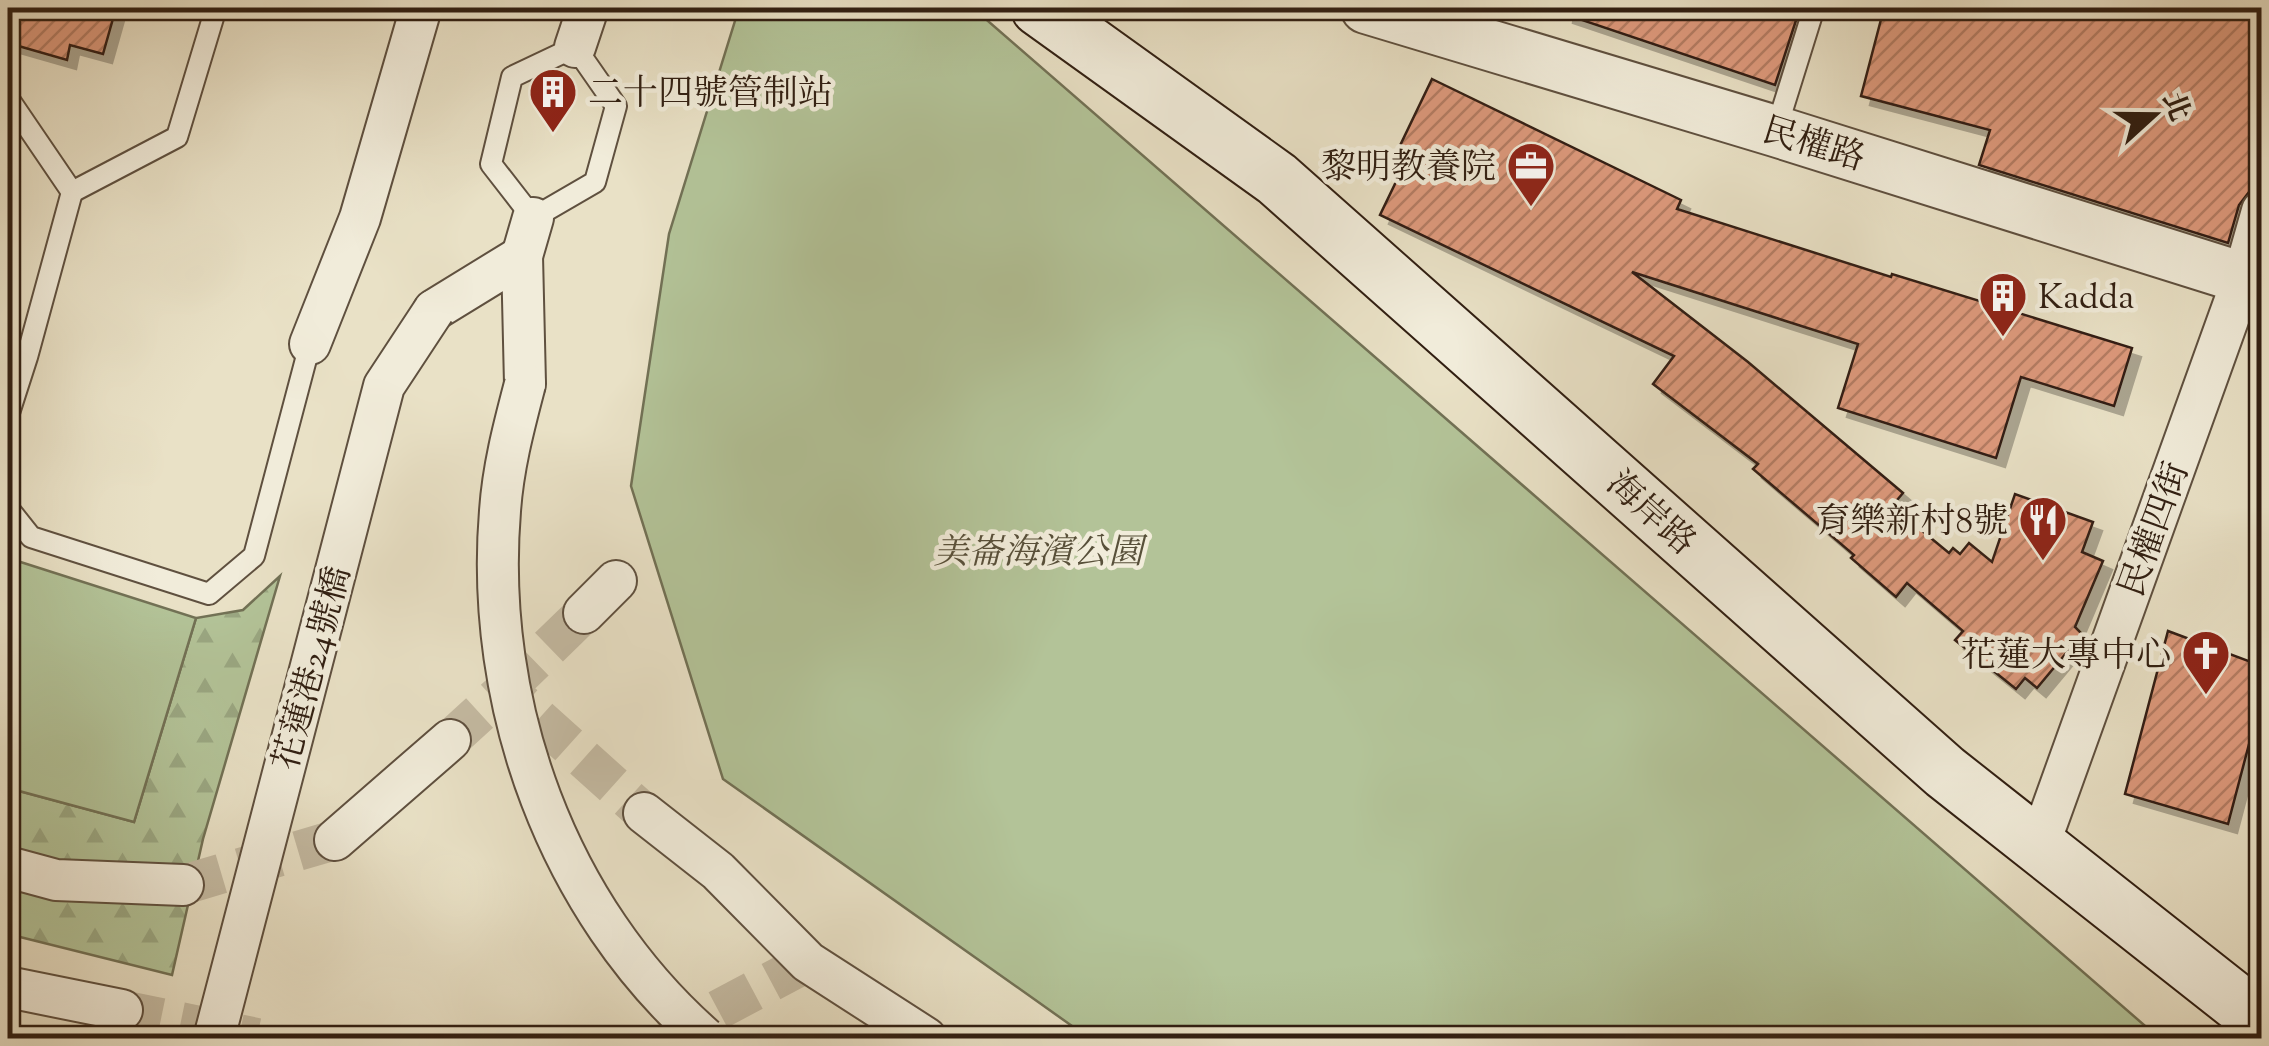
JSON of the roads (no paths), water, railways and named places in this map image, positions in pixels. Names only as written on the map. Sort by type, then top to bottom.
[{"type":"main road","name":"海岸路","points":[[1039,8],[1277,179],[1945,772],[2262,1022]]},
{"type":"street","points":[[310,344],[360,218],[421,8]]},
{"type":"street","points":[[576,47],[588,8]]},
{"type":"street","name":"民權路","points":[[1366,8],[2252,281]]},
{"type":"street","name":"民權四街","points":[[2038,845],[2252,281],[2262,211]]},
{"type":"street","points":[[527,237],[525,384],[509,446],[497,572],[500,636],[510,699],[526,761],[577,878],[611,932],[650,982],[705,1038]]},
{"type":"street","name":"花蓮港24號橋","points":[[214,1038],[384,386],[434,310],[527,237]]},
{"type":"street","points":[[584,613],[616,582]]},
{"type":"street","points":[[335,840],[450,740]]},
{"type":"street","points":[[644,813],[718,871],[808,962],[926,1038]]},
{"type":"street","points":[[8,867],[56,880],[182,885]]},
{"type":"street","points":[[8,987],[122,1010]]},
{"type":"lane","points":[[8,416],[17,354],[72,192],[177,137],[216,8]]},
{"type":"lane","points":[[1775,131],[1814,8]]},
{"type":"lane","points":[[576,47],[616,106],[595,182],[527,237],[491,164],[512,77],[576,47]]},
{"type":"lane","points":[[8,98],[72,192]]},
{"type":"lane","points":[[8,508],[31,537],[209,594],[254,556],[310,344]]},
{"type":"tunnel","points":[[506,689],[584,613]]},
{"type":"tunnel","points":[[450,740],[506,689],[644,813]]},
{"type":"tunnel","points":[[183,885],[335,840]]},
{"type":"tunnel","points":[[665,1038],[808,962]]},
{"type":"tunnel","points":[[122,1010],[257,1038]]},
{"type":"place","name":"二十四號管制站","points":[[553,134]]},
{"type":"place","name":"黎明教養院","points":[[1531,208]]},
{"type":"place","name":"Kadda","points":[[2003,338]]},
{"type":"place","name":"育樂新村8號","points":[[2043,562]]},
{"type":"place","name":"花蓮大專中心","points":[[2206,696]]},
{"type":"park label","name":"美崙海濱公園","points":[[1038,551]]}]
